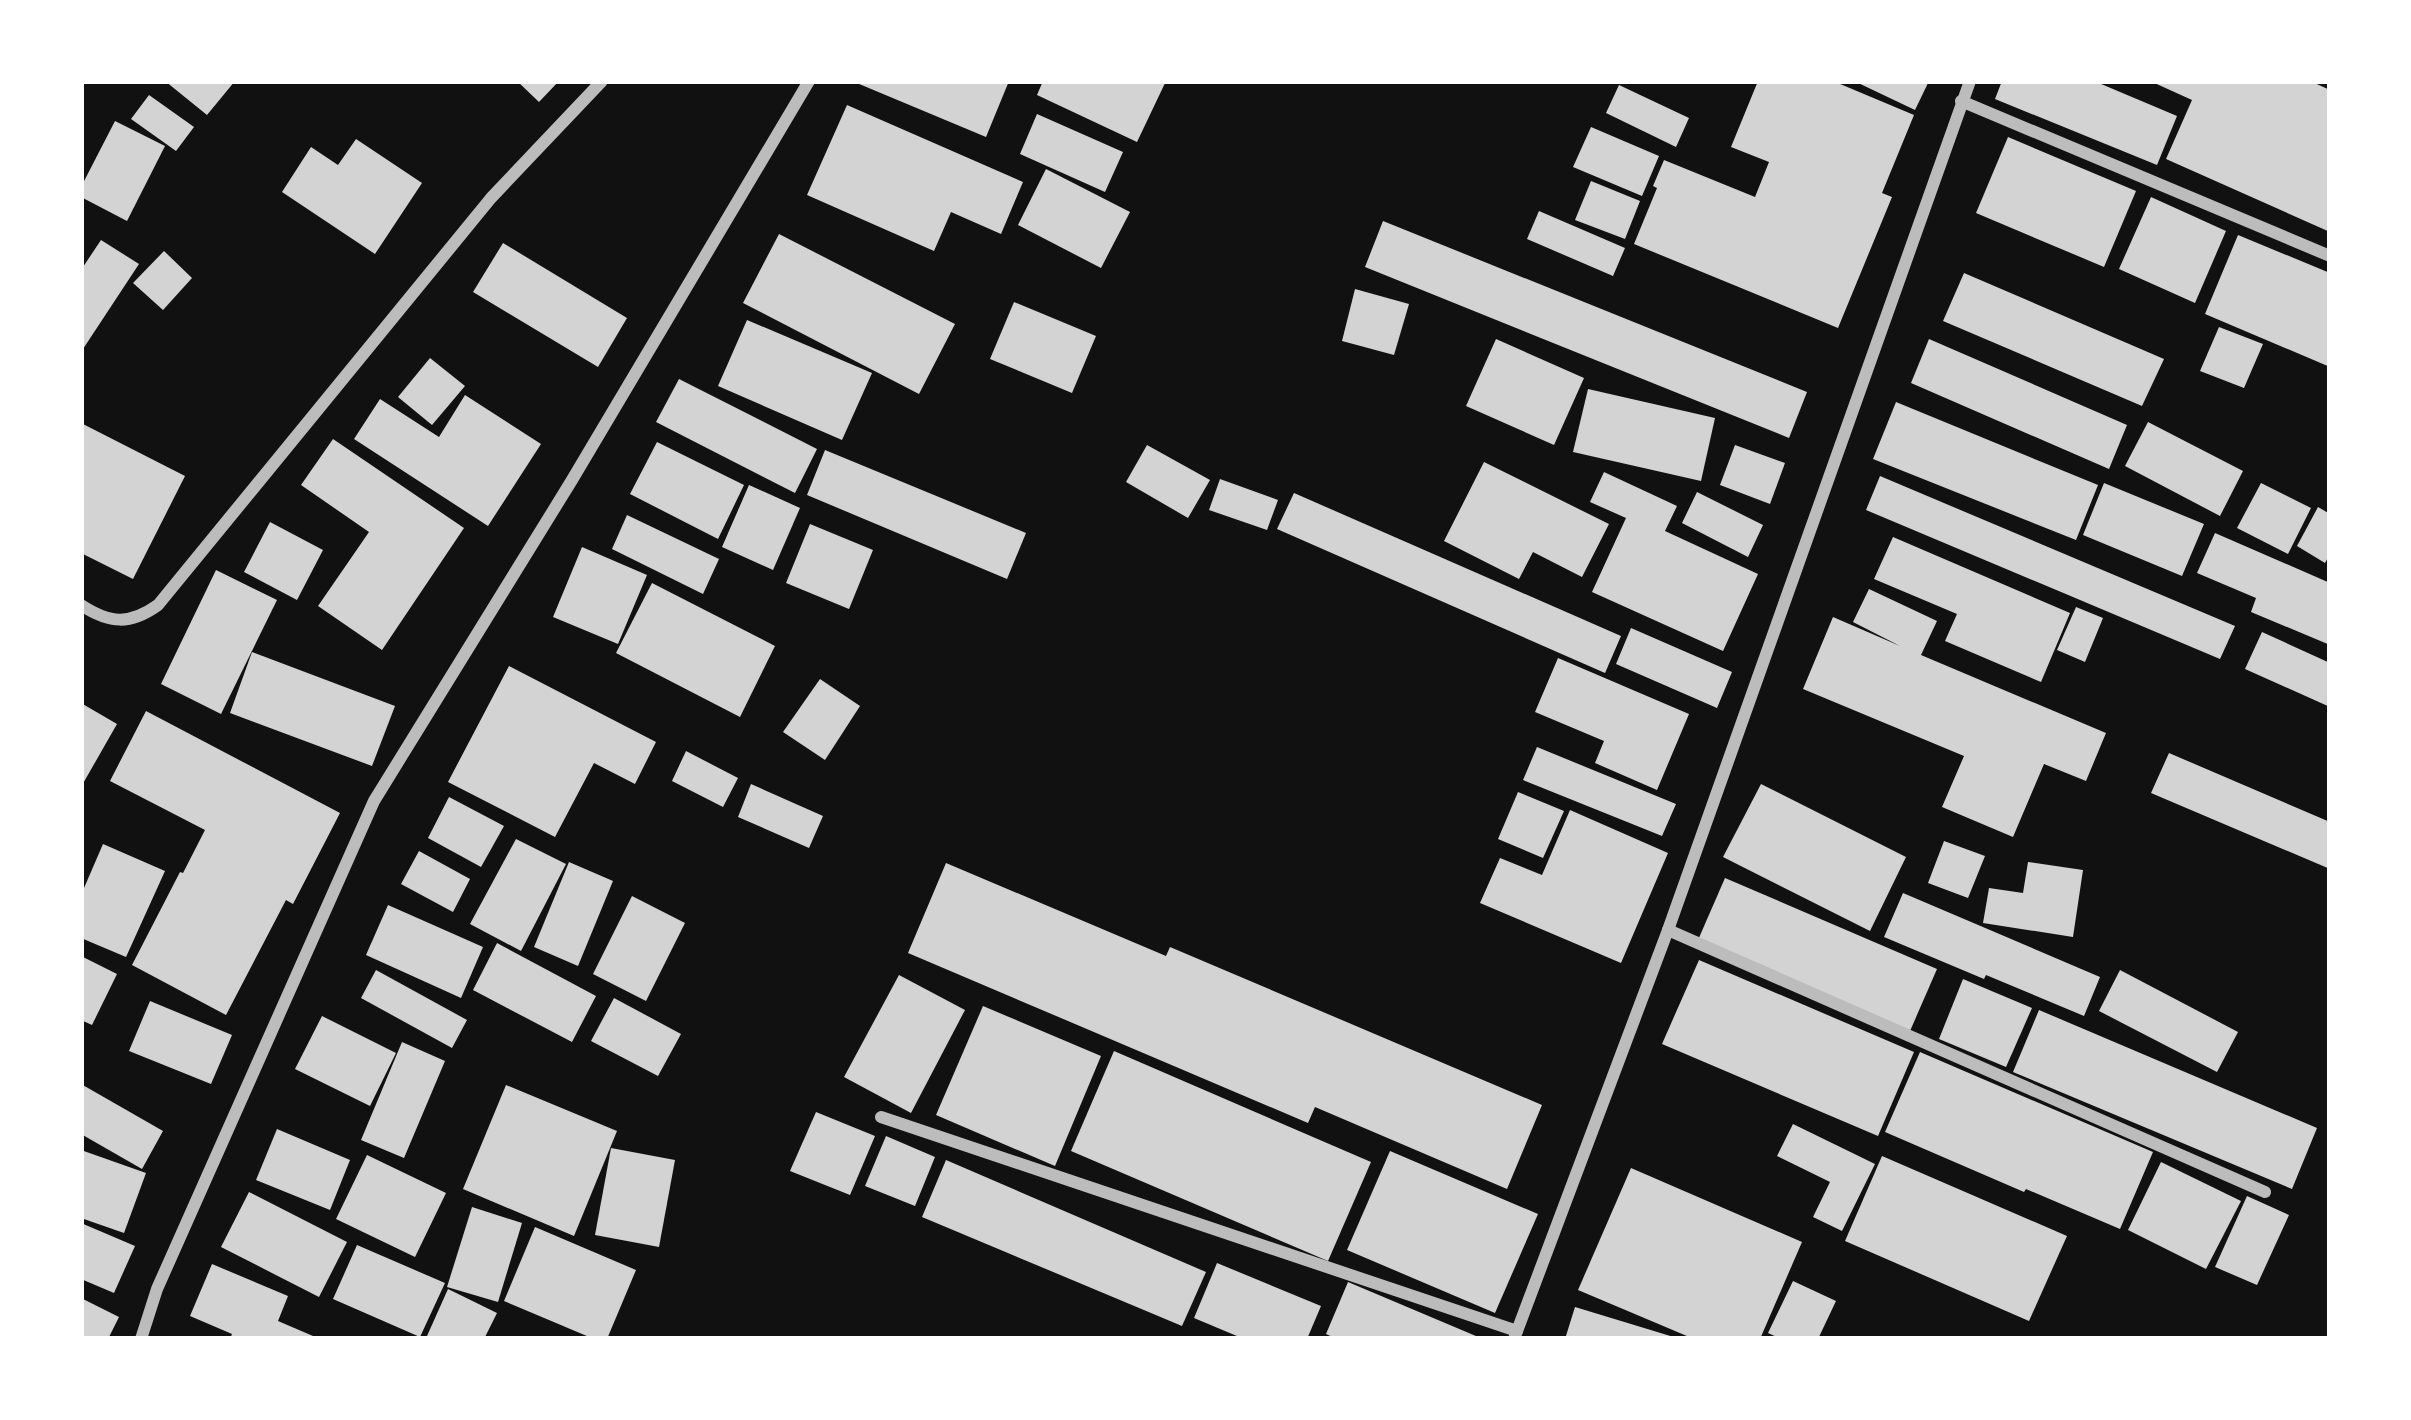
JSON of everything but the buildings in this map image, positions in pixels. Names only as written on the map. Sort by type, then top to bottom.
[{"type":"street","points":[[81,604],[108,619],[121,620],[140,617],[158,605],[491,198],[602,81]]},
{"type":"street","points":[[141,1339],[157,1289],[374,801],[572,481],[809,81]]},
{"type":"street","points":[[881,1117],[1515,1335],[1668,929],[1970,81]]},
{"type":"street","points":[[1961,101],[2330,256]]},
{"type":"street","points":[[1668,929],[2265,1192]]}]
